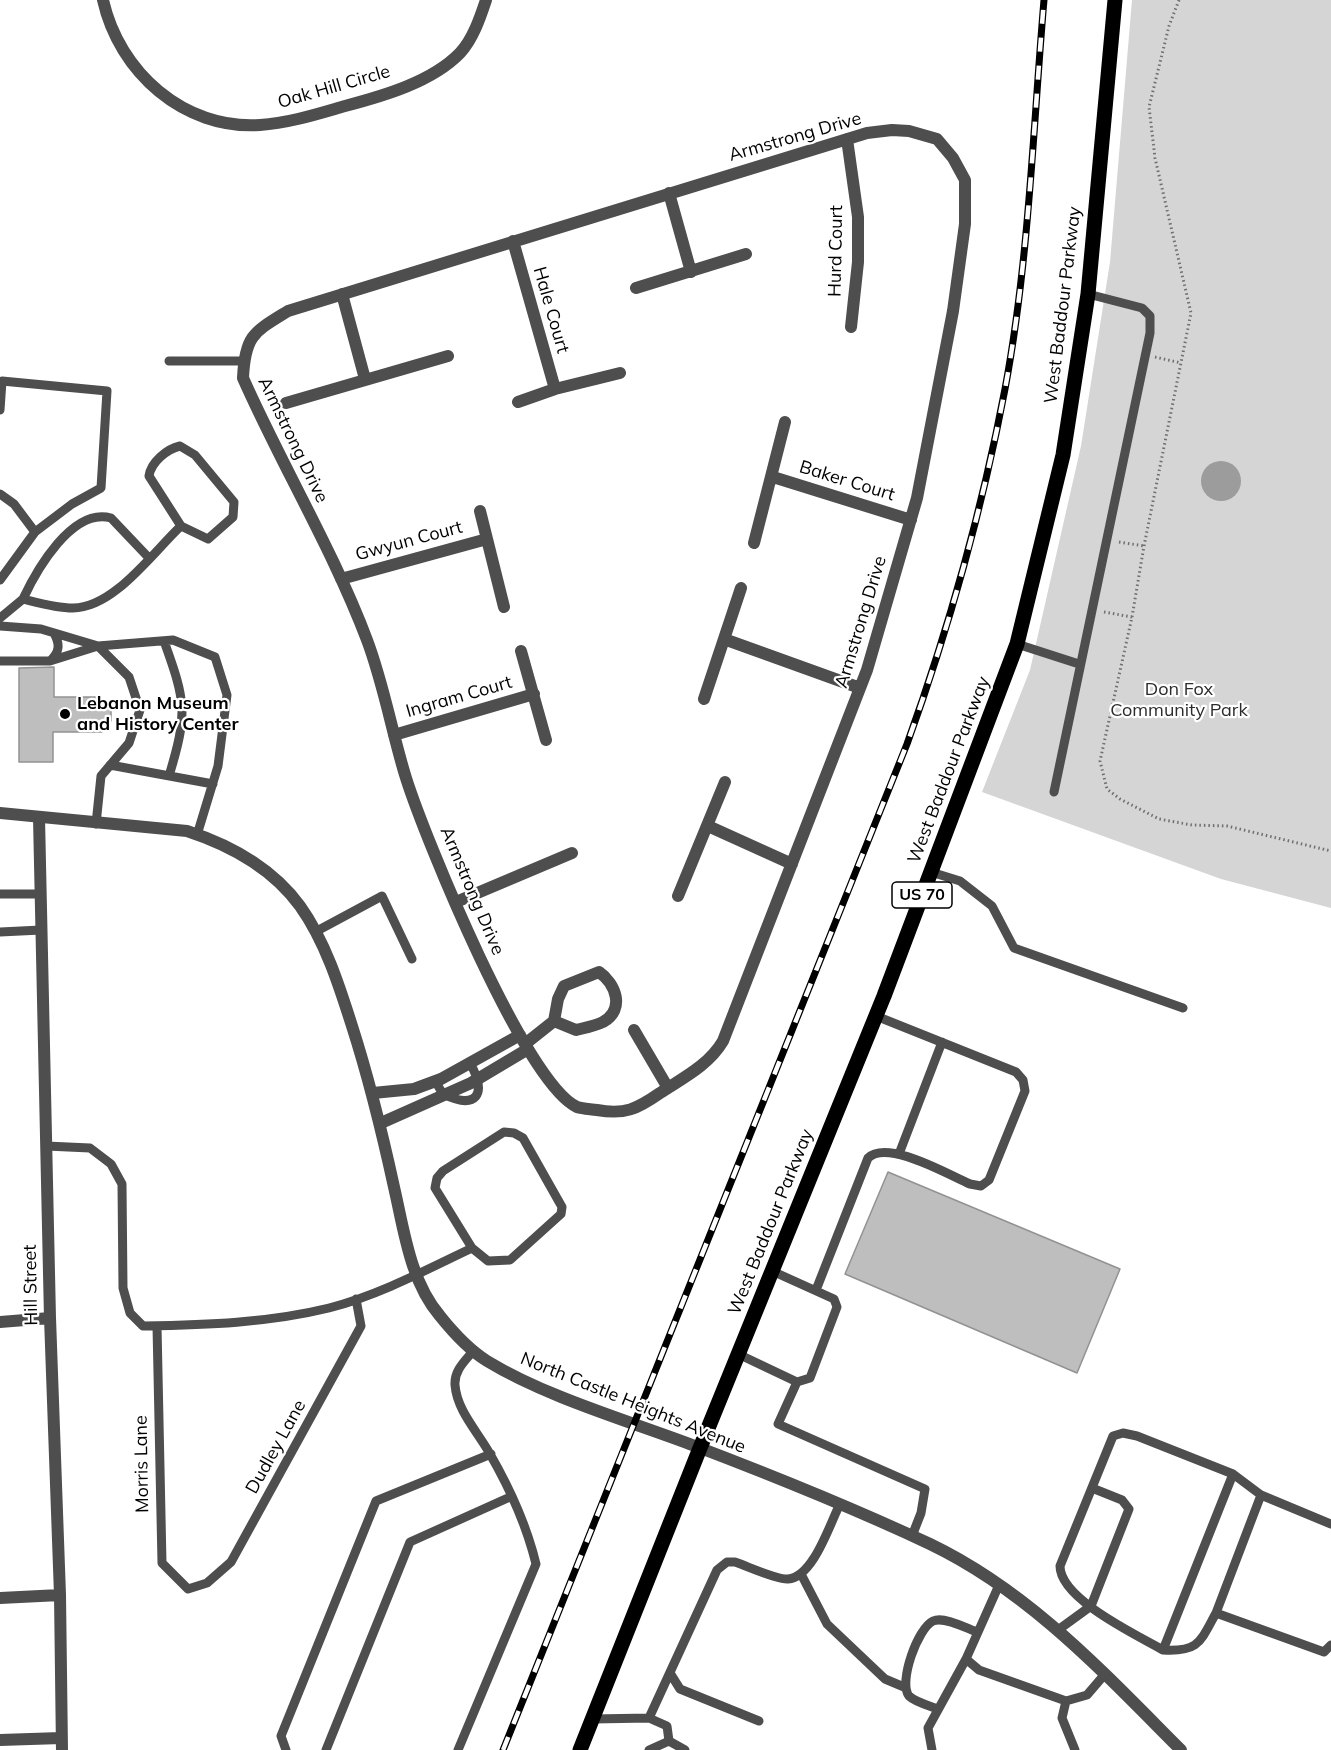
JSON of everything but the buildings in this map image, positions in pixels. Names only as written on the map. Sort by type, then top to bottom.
[{"type":"main road","name":"West Baddour Parkway","points":[[580,1750],[876,1016],[1017,644],[1063,455],[1088,294],[1115,0]]},
{"type":"street","name":"Oak Hill Circle","points":[[103,0],[117,40],[129,61],[162,95],[178,107],[205,117],[258,125],[286,122],[357,103],[444,68],[462,51],[473,32],[486,0]]},
{"type":"street","name":"Armstrong Drive","points":[[892,130],[909,131],[937,139],[953,158],[965,180],[965,224],[952,311],[911,520],[860,688],[723,1041],[714,1057],[640,1108],[616,1114],[577,1107],[550,1082],[524,1043],[456,902],[406,780],[368,643],[340,579],[264,426],[243,378],[244,361],[255,332],[288,311],[847,139],[867,133],[892,130]]},
{"type":"street","name":"Hurd Court","points":[[847,139],[858,217],[858,262],[851,327]]},
{"type":"street","points":[[669,193],[692,272]]},
{"type":"street","name":"Hale Court","points":[[513,241],[555,389]]},
{"type":"street","points":[[636,288],[746,255]]},
{"type":"street","points":[[342,294],[365,379]]},
{"type":"street","points":[[286,403],[448,356]]},
{"type":"street","points":[[518,402],[555,389],[620,373]]},
{"type":"street","name":"Baker Court","points":[[754,543],[773,477],[785,422]]},
{"type":"street","name":"Baker Court","points":[[773,477],[911,520]]},
{"type":"street","name":"Gwyun Court","points":[[480,511],[504,607]]},
{"type":"street","name":"Gwyun Court","points":[[340,579],[487,539]]},
{"type":"street","points":[[704,699],[741,588]]},
{"type":"street","points":[[724,639],[860,688]]},
{"type":"street","name":"Ingram Court","points":[[521,651],[546,740]]},
{"type":"street","name":"Ingram Court","points":[[394,735],[534,694]]},
{"type":"street","points":[[678,896],[725,782]]},
{"type":"street","name":"North Castle Heights Avenue","points":[[0,813],[187,831],[238,853],[262,868],[300,907],[315,932],[340,988],[373,1093],[405,1236],[423,1291],[440,1316],[483,1358],[522,1380],[700,1448],[912,1536],[1019,1597],[1105,1674],[1181,1750]]},
{"type":"street","name":"Hill Street","points":[[39,818],[62,1744]]},
{"type":"street","points":[[708,826],[792,864]]},
{"type":"street","points":[[456,902],[572,853]]},
{"type":"street","points":[[381,1123],[479,1078],[554,1021],[558,999],[564,986],[599,972],[614,988],[617,997],[614,1011],[604,1021],[576,1030],[554,1021]]},
{"type":"street","points":[[634,1030],[668,1088]]},
{"type":"street","points":[[373,1093],[414,1089],[524,1043]]},
{"type":"street","points":[[0,1322],[50,1318]]},
{"type":"street","points":[[0,1598],[60,1595]]},
{"type":"street","points":[[0,1740],[62,1744]]},
{"type":"lane","points":[[1054,792],[1145,355],[1150,316],[1142,308],[1088,294]]},
{"type":"lane","points":[[169,362],[244,361]]},
{"type":"lane","points":[[0,410],[2,381],[107,391],[101,488],[72,504],[35,532],[0,580]]},
{"type":"lane","points":[[180,446],[195,455],[234,502],[235,511],[233,517],[208,539],[181,526],[148,476],[150,467],[172,448],[180,446]]},
{"type":"lane","points":[[0,494],[14,504],[35,532]]},
{"type":"lane","points":[[0,618],[23,599],[34,573],[53,548],[74,529],[98,518],[111,518],[149,558]]},
{"type":"lane","points":[[23,599],[75,608],[101,600],[130,578],[181,526]]},
{"type":"lane","points":[[0,626],[54,633],[98,646],[129,677],[140,710],[129,743],[101,776],[96,824]]},
{"type":"lane","points":[[50,661],[57,655],[59,648],[54,633]]},
{"type":"lane","points":[[0,661],[50,661],[98,646],[173,640],[215,657],[227,695],[218,766],[197,835]]},
{"type":"lane","points":[[164,641],[181,686],[184,715],[169,776]]},
{"type":"lane","points":[[1017,644],[1079,664]]},
{"type":"lane","points":[[110,765],[213,784]]},
{"type":"lane","points":[[931,872],[960,882],[992,906],[1014,948],[1184,1008]]},
{"type":"lane","points":[[0,894],[40,894]]},
{"type":"lane","points":[[315,932],[382,896],[412,959]]},
{"type":"lane","points":[[0,932],[41,930]]},
{"type":"lane","points":[[816,1290],[868,1158],[873,1153],[883,1150],[899,1154],[970,1184],[981,1186],[989,1180],[1025,1091],[1023,1080],[1016,1072],[876,1016]]},
{"type":"lane","points":[[899,1154],[942,1042]]},
{"type":"lane","points":[[470,1064],[479,1078]]},
{"type":"lane","points":[[435,1081],[443,1094]]},
{"type":"lane","points":[[504,1132],[514,1133],[523,1138],[557,1194],[562,1207],[561,1214],[510,1260],[488,1261],[472,1248],[435,1188],[437,1178],[443,1171],[504,1132]]},
{"type":"lane","points":[[46,1146],[90,1148],[111,1164],[122,1184],[123,1288],[130,1313],[143,1326],[259,1322],[330,1308],[417,1275],[472,1248]]},
{"type":"lane","points":[[738,1354],[797,1382],[810,1378],[836,1316],[834,1299],[772,1271]]},
{"type":"lane","name":"Dudley Lane","points":[[188,1589],[207,1583],[231,1562],[361,1326],[356,1299]]},
{"type":"lane","name":"Morris Lane","points":[[157,1326],[162,1563],[188,1589]]},
{"type":"lane","points":[[458,1750],[536,1564],[531,1545],[491,1454],[462,1409],[455,1384],[458,1370],[474,1350]]},
{"type":"lane","points":[[797,1382],[778,1424],[925,1489],[921,1513],[912,1536]]},
{"type":"lane","points":[[1261,1495],[1216,1613],[1198,1644],[1190,1650],[1163,1650],[1106,1618],[1090,1606],[1060,1576],[1060,1566],[1113,1436],[1124,1433],[1233,1474],[1261,1495],[1331,1524]]},
{"type":"lane","points":[[286,1750],[281,1736],[376,1501],[491,1454]]},
{"type":"lane","points":[[1163,1650],[1233,1474]]},
{"type":"lane","points":[[1058,1630],[1090,1606],[1129,1509],[1122,1500],[1092,1488]]},
{"type":"lane","points":[[326,1750],[410,1542],[510,1497]]},
{"type":"lane","points":[[649,1718],[717,1570],[727,1562],[735,1562],[787,1579],[801,1574],[810,1566],[839,1506]]},
{"type":"lane","points":[[801,1574],[827,1624],[885,1679],[904,1687],[910,1697],[938,1709]]},
{"type":"lane","points":[[932,1750],[928,1728],[966,1659],[999,1585]]},
{"type":"lane","points":[[1216,1613],[1324,1652],[1331,1645]]},
{"type":"lane","points":[[904,1687],[907,1668],[923,1631],[932,1621],[941,1619],[977,1632]]},
{"type":"lane","points":[[966,1659],[979,1670],[1066,1701],[1087,1695],[1105,1674]]},
{"type":"lane","points":[[670,1673],[680,1689],[759,1721]]},
{"type":"lane","points":[[1066,1701],[1062,1718],[1075,1750]]},
{"type":"lane","points":[[593,1719],[649,1718],[667,1726],[669,1741],[680,1749]]},
{"type":"lane","points":[[649,1750],[669,1741]]},
{"type":"path","points":[[1179,0],[1169,26],[1149,107],[1155,158],[1191,313],[1132,617],[1100,761],[1107,789],[1120,799],[1159,819],[1192,825],[1227,826],[1331,851]]},
{"type":"path","points":[[1145,355],[1181,363]]},
{"type":"path","points":[[1105,540],[1144,546]]},
{"type":"path","points":[[1091,609],[1132,617]]},
{"type":"green space","name":"Don Fox Community Park","points":[[1132,0],[1331,0],[1331,908],[1221,879],[982,792],[1030,670],[1081,446],[1110,262]]},
{"type":"shaded area","points":[[1221,461],[1229,462],[1235,467],[1240,473],[1240,489],[1235,495],[1229,500],[1221,501],[1213,500],[1207,495],[1202,489],[1201,481],[1202,473],[1207,467],[1213,462]]},
{"type":"railway","points":[[503,1750],[907,744],[937,657],[986,479],[1013,341],[1025,244],[1044,0]]},
{"type":"place","name":"Lebanon Museum and History Center","points":[[65,714]]}]
